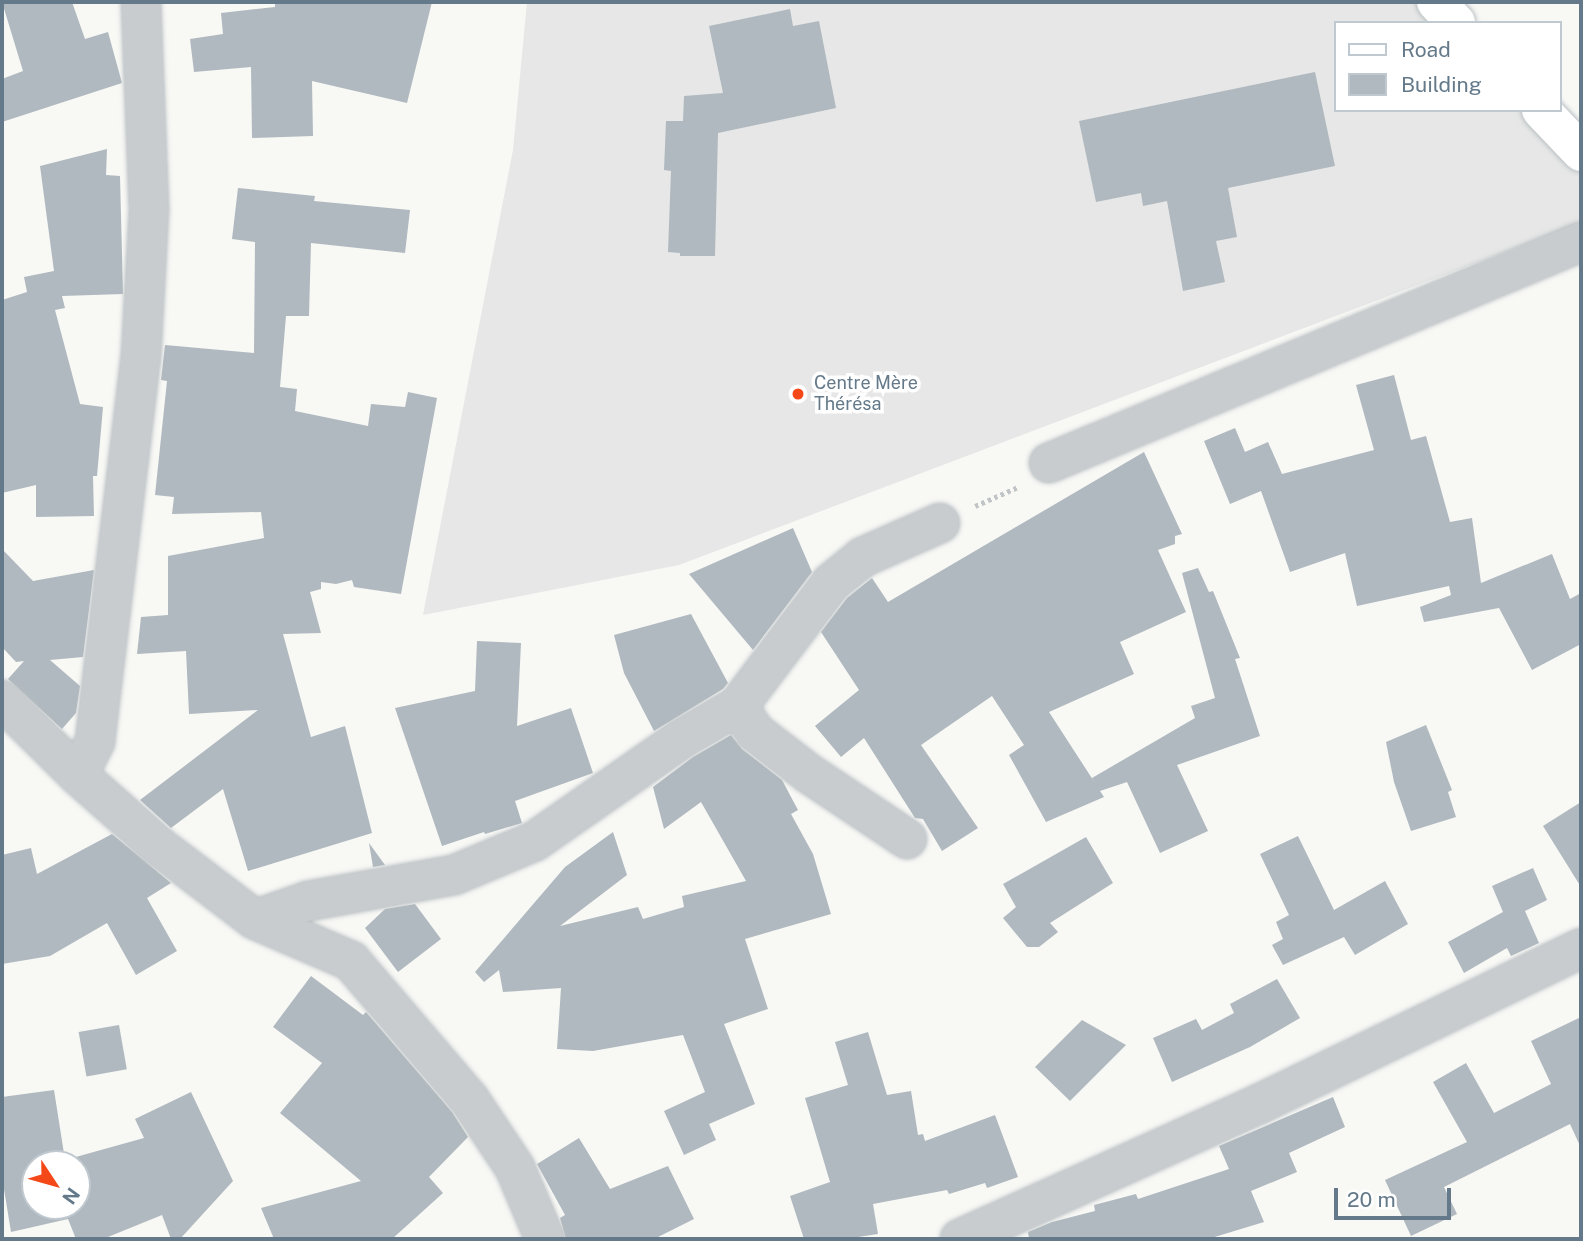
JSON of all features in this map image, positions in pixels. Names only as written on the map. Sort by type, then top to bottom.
[{"type":"street","points":[[78,775],[96,741],[141,357],[149,210],[141,2]]},
{"type":"street","points":[[1436,2],[1454,21]]},
{"type":"street","points":[[1543,112],[1581,152]]},
{"type":"street","points":[[1049,463],[1581,242]]},
{"type":"street","points":[[257,919],[308,901],[454,874],[535,842],[681,739],[738,706],[831,583],[863,557],[940,523]]},
{"type":"street","points":[[2,700],[78,775],[158,845],[257,919],[351,961],[469,1100],[515,1168],[545,1239]]},
{"type":"street","points":[[738,706],[755,732],[808,773],[907,839]]},
{"type":"street","points":[[960,1239],[1259,1104],[1581,948]]},
{"type":"path","points":[[940,523],[1032,481],[1049,463]]},
{"type":"shaded area","name":"Centre Mère Thérésa","points":[[527,2],[1423,2],[1442,21],[1334,21],[1334,112],[1534,112],[1581,159],[1581,223],[679,565],[423,615],[513,150]]},
{"type":"building","points":[[2,2],[72,2],[85,39],[108,32],[122,83],[2,122],[2,79],[23,71]]},
{"type":"building","points":[[275,2],[432,2],[407,103],[312,81],[313,136],[252,138],[251,67],[194,72],[190,39],[223,34],[221,13],[275,7]]},
{"type":"building","points":[[790,9],[793,26],[819,21],[836,108],[718,133],[715,256],[680,256],[680,253],[668,252],[671,171],[664,170],[666,121],[683,121],[684,96],[723,93],[709,26]]},
{"type":"building","points":[[1315,72],[1335,166],[1228,188],[1237,237],[1216,241],[1225,282],[1183,291],[1167,201],[1143,206],[1141,193],[1096,202],[1079,121]]},
{"type":"building","points":[[107,149],[106,175],[120,176],[123,294],[62,296],[65,308],[55,310],[80,404],[103,407],[97,476],[93,476],[94,516],[36,517],[36,485],[2,493],[2,300],[27,292],[24,277],[54,271],[40,166]]},
{"type":"building","points":[[238,188],[315,196],[314,201],[410,210],[405,253],[311,243],[309,316],[286,316],[280,387],[297,389],[295,411],[368,426],[371,404],[405,407],[408,392],[437,398],[401,594],[354,587],[352,580],[336,584],[321,582],[321,589],[310,592],[321,633],[283,634],[311,737],[345,726],[372,833],[248,871],[223,789],[171,828],[140,800],[258,710],[189,714],[186,651],[137,654],[141,617],[168,615],[168,556],[264,538],[261,512],[172,514],[174,497],[155,495],[167,381],[161,380],[165,345],[254,353],[255,242],[232,239]]},
{"type":"building","points":[[1394,375],[1411,440],[1426,436],[1450,522],[1472,518],[1481,583],[1552,554],[1570,599],[1581,593],[1581,644],[1532,670],[1499,608],[1424,622],[1420,607],[1451,595],[1449,586],[1357,606],[1345,553],[1290,572],[1261,491],[1230,504],[1204,441],[1235,428],[1245,452],[1268,442],[1282,474],[1374,450],[1356,385]]},
{"type":"building","points":[[1144,452],[1182,534],[1175,536],[1175,544],[1158,550],[1186,612],[1120,642],[1134,674],[1049,712],[1095,783],[1092,778],[1195,718],[1191,706],[1215,698],[1182,573],[1198,568],[1209,592],[1213,591],[1240,658],[1235,659],[1260,736],[1177,765],[1208,831],[1160,853],[1127,782],[1100,791],[1104,797],[1046,822],[1009,755],[1024,745],[992,696],[921,745],[978,828],[942,851],[923,819],[915,818],[864,738],[841,757],[815,726],[859,690],[821,632],[847,598],[872,578],[888,602]]},
{"type":"building","points":[[793,528],[812,572],[753,650],[689,574]]},
{"type":"building","points":[[2,549],[33,581],[94,570],[83,657],[50,660],[80,686],[76,713],[62,729],[8,679],[24,661],[16,662],[2,647]]},
{"type":"building","points":[[691,614],[728,683],[723,689],[654,731],[624,673],[614,635]]},
{"type":"building","points":[[477,641],[521,643],[517,726],[571,708],[593,773],[515,801],[522,823],[442,846],[395,708],[475,691]]},
{"type":"building","points":[[1426,725],[1452,790],[1448,792],[1456,817],[1411,831],[1394,782],[1386,742]]},
{"type":"building","points":[[731,735],[742,749],[782,780],[798,810],[791,814],[813,854],[831,914],[745,939],[768,1009],[724,1024],[755,1104],[709,1124],[716,1140],[684,1155],[664,1111],[705,1092],[683,1035],[593,1051],[557,1049],[561,988],[503,992],[499,970],[484,982],[475,972],[565,867],[613,832],[627,875],[560,926],[638,907],[643,919],[684,907],[682,896],[746,881],[701,802],[664,829],[653,787],[693,757]]},
{"type":"building","points":[[1581,802],[1581,887],[1543,826]]},
{"type":"building","points":[[112,834],[171,883],[147,898],[177,951],[136,975],[107,923],[50,956],[2,964],[2,855],[31,848],[37,874]]},
{"type":"building","points":[[1298,836],[1334,910],[1385,881],[1408,924],[1355,955],[1344,937],[1283,965],[1272,945],[1283,939],[1276,922],[1289,915],[1260,854]]},
{"type":"building","points":[[1086,837],[1113,883],[1050,923],[1058,932],[1039,947],[1027,947],[1003,918],[1016,907],[1003,884]]},
{"type":"building","points":[[369,843],[385,865],[373,867]]},
{"type":"building","points":[[1533,868],[1547,900],[1525,911],[1539,943],[1511,956],[1507,948],[1464,973],[1448,942],[1503,912],[1492,886]]},
{"type":"building","points":[[415,904],[441,939],[398,972],[365,928],[385,909]]},
{"type":"building","points":[[311,976],[363,1015],[366,1012],[452,1112],[468,1137],[429,1177],[443,1193],[392,1239],[274,1239],[261,1208],[361,1181],[280,1113],[322,1063],[273,1027]]},
{"type":"building","points":[[1277,979],[1300,1018],[1250,1047],[1172,1082],[1153,1038],[1196,1019],[1202,1030],[1234,1013],[1230,1004]]},
{"type":"building","points":[[1581,1017],[1581,1148],[1570,1124],[1444,1187],[1457,1214],[1411,1236],[1385,1180],[1467,1142],[1433,1082],[1466,1063],[1494,1113],[1551,1084],[1531,1041]]},
{"type":"building","points":[[1082,1020],[1126,1045],[1070,1101],[1035,1067]]},
{"type":"building","points":[[119,1025],[127,1069],[86,1076],[79,1032]]},
{"type":"building","points":[[868,1032],[887,1095],[911,1091],[918,1135],[923,1134],[925,1141],[995,1115],[1018,1177],[987,1188],[985,1183],[949,1194],[947,1190],[873,1204],[878,1234],[845,1239],[804,1239],[790,1196],[830,1182],[805,1098],[848,1085],[835,1042]]},
{"type":"building","points":[[54,1090],[63,1150],[21,1150],[21,1220],[64,1220],[11,1232],[2,1177],[2,1097]]},
{"type":"building","points":[[191,1092],[233,1181],[180,1239],[171,1239],[162,1215],[103,1239],[76,1239],[68,1220],[91,1220],[91,1153],[144,1138],[135,1119]]},
{"type":"building","points":[[1333,1097],[1345,1127],[1289,1153],[1297,1172],[1251,1191],[1264,1222],[1208,1239],[1029,1239],[1028,1232],[1052,1222],[1095,1211],[1094,1205],[1136,1194],[1138,1199],[1229,1169],[1219,1146]]},
{"type":"building","points":[[579,1138],[610,1189],[668,1166],[694,1219],[654,1239],[566,1239],[560,1218],[565,1215],[537,1164]]},
{"type":"place","name":"Centre Mère Thérésa","points":[[798,394]]}]
